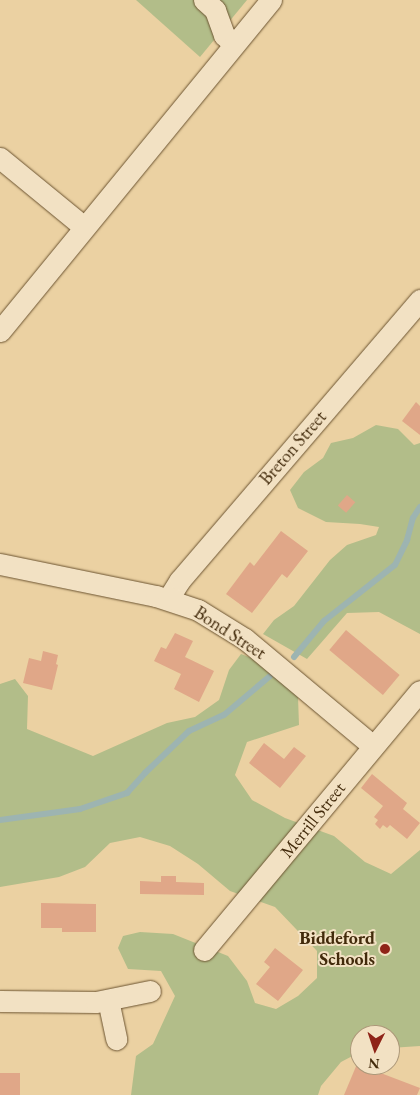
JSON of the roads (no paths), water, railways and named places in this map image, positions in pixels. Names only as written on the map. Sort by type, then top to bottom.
[{"type":"street","points":[[204,0],[215,10],[224,35],[234,44]]},
{"type":"street","points":[[0,331],[272,0]]},
{"type":"street","points":[[0,158],[84,227]]},
{"type":"street","name":"Breton Street","points":[[168,598],[180,580],[420,300]]},
{"type":"street","name":"Bond Street","points":[[0,564],[168,598],[198,610],[245,639],[372,746]]},
{"type":"street","name":"Merrill Street","points":[[204,950],[297,840],[372,746],[420,691]]},
{"type":"street","points":[[0,1001],[74,1003],[108,1000],[150,991]]},
{"type":"street","points":[[108,1000],[116,1039]]},
{"type":"waterway","points":[[294,657],[324,621],[395,565],[407,540],[413,518],[420,507]]},
{"type":"waterway","points":[[0,820],[80,809],[127,793],[189,731],[224,715],[270,676]]},
{"type":"place","name":"Biddeford Schools","points":[[385,949]]}]
